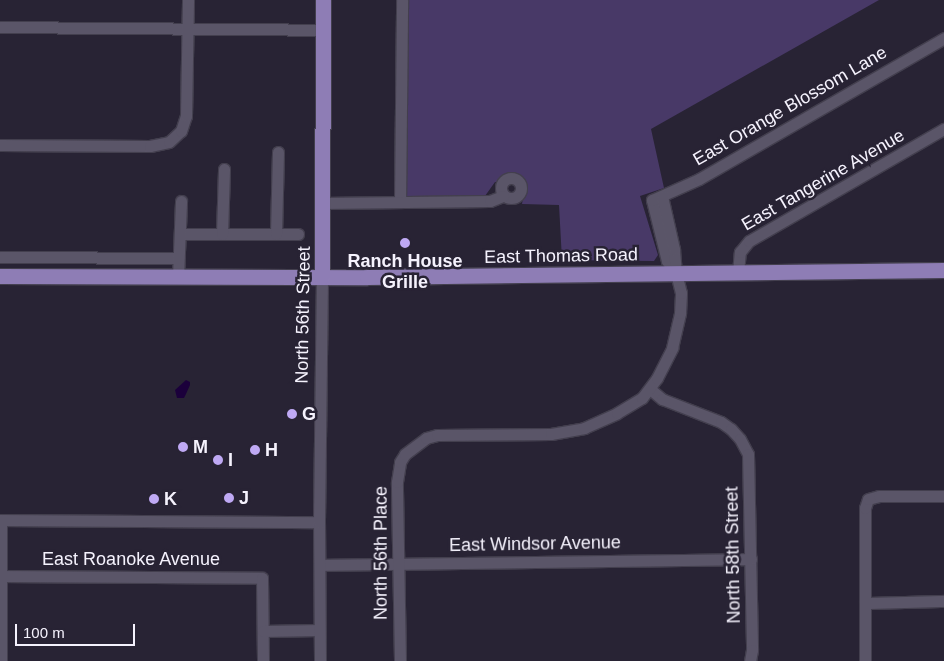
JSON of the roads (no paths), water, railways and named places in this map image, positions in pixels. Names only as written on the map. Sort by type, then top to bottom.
[{"type":"main road","name":"North 56th Street","points":[[322,278],[323,0]]},
{"type":"main road","name":"East Thomas Road","points":[[0,276],[322,278],[944,270]]},
{"type":"street","points":[[0,145],[150,146],[169,142],[181,132],[186,116],[188,0]]},
{"type":"street","points":[[400,202],[402,0]]},
{"type":"street","points":[[0,27],[322,30]]},
{"type":"street","name":"East Orange Blossom Lane","points":[[676,274],[674,249],[657,198],[707,174],[944,38]]},
{"type":"street","name":"East Tangerine Avenue","points":[[738,273],[740,252],[749,241],[944,129]]},
{"type":"street","points":[[276,234],[278,152]]},
{"type":"street","points":[[222,234],[224,169]]},
{"type":"street","points":[[322,203],[490,201],[504,196]]},
{"type":"street","points":[[178,277],[181,201]]},
{"type":"street","points":[[180,234],[298,234]]},
{"type":"street","points":[[0,257],[178,258]]},
{"type":"street","points":[[650,389],[672,348],[678,329],[681,293],[676,274]]},
{"type":"street","name":"North 56th Street","points":[[320,661],[319,522],[322,278]]},
{"type":"street","name":"North 58th Street","points":[[650,389],[662,399],[721,422],[731,429],[745,448],[749,464],[751,559],[750,661]]},
{"type":"street","name":"North 56th Place","points":[[400,661],[398,473],[400,462],[410,449],[426,438],[437,435],[551,434],[584,428],[617,413],[642,398],[650,389]]},
{"type":"street","points":[[865,661],[865,508],[868,499],[880,496],[944,496]]},
{"type":"street","points":[[1,661],[1,520],[319,522]]},
{"type":"street","name":"East Windsor Avenue","points":[[320,565],[751,559]]},
{"type":"street","name":"East Roanoke Avenue","points":[[1,576],[262,578],[263,631]]},
{"type":"street","points":[[865,602],[944,601]]},
{"type":"street","points":[[263,661],[263,631],[320,630]]},
{"type":"place","name":"Ranch House Grille","points":[[405,243]]},
{"type":"place","name":"G","points":[[292,414]]},
{"type":"place","name":"M","points":[[183,447]]},
{"type":"place","name":"H","points":[[255,450]]},
{"type":"place","name":"I","points":[[218,460]]},
{"type":"place","name":"J","points":[[229,498]]},
{"type":"place","name":"K","points":[[154,499]]}]
